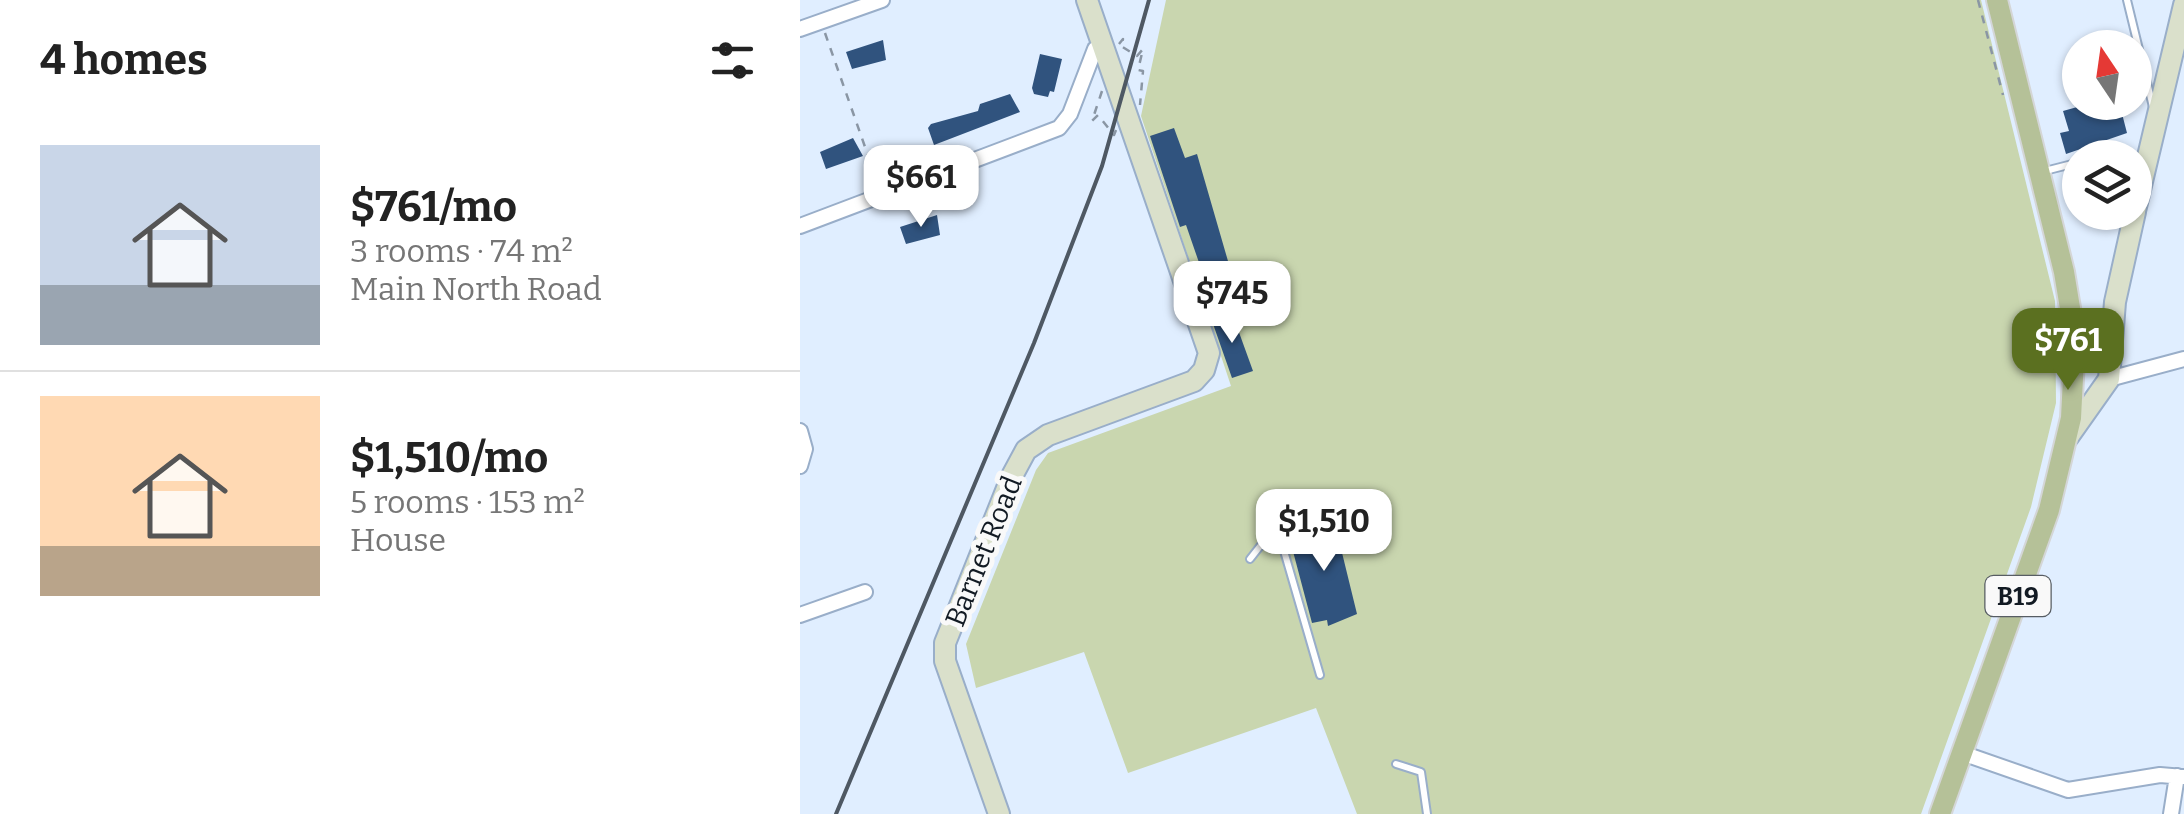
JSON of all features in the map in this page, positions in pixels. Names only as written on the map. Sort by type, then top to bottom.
[{"type":"main road","name":"B19","points":[[1940,814],[2048,510],[2068,437],[2075,382],[2074,338],[2040,172],[1997,0]]},
{"type":"street","points":[[800,30],[882,0]]},
{"type":"street","name":"Barnet Road","points":[[998,814],[945,660],[945,643],[1012,476],[1026,450],[1048,435],[1187,385],[1202,374],[1208,358],[1206,338],[1124,105],[1109,45],[1087,0]]},
{"type":"street","points":[[2151,140],[2184,5]]},
{"type":"street","points":[[800,226],[1059,128],[1070,114],[1091,56],[1109,45]]},
{"type":"street","points":[[2068,437],[2109,378],[2115,302],[2131,230]]},
{"type":"street","points":[[2109,378],[2184,359]]},
{"type":"street","points":[[800,430],[805,450],[800,466]]},
{"type":"street","points":[[800,615],[865,592]]},
{"type":"street","points":[[1962,753],[2068,790],[2180,777],[2172,814]]},
{"type":"lane","points":[[2127,0],[2156,118]]},
{"type":"lane","points":[[2040,172],[2062,166]]},
{"type":"lane","points":[[1250,559],[1261,545],[1272,540],[1282,544],[1320,675]]},
{"type":"lane","points":[[1396,764],[1421,772],[1427,814]]},
{"type":"path","points":[[1978,0],[2005,102]]},
{"type":"path","points":[[821,22],[882,196]]},
{"type":"path","points":[[1082,120],[1092,121],[1100,116],[1099,122],[1114,135],[1124,105],[1141,105],[1144,71],[1138,70],[1143,49],[1138,56],[1121,46],[1123,40],[1109,45]]},
{"type":"path","points":[[1092,121],[1102,89]]},
{"type":"green space","points":[[1166,0],[1981,0],[2055,301],[2056,403],[2031,507],[1921,814],[1357,814],[1316,708],[1128,773],[1084,652],[976,688],[966,644],[1036,470],[1048,453],[1231,386],[1141,116]]},
{"type":"building","points":[[883,40],[886,60],[852,69],[846,52]]},
{"type":"building","points":[[1040,54],[1062,59],[1054,92],[1050,91],[1048,97],[1034,94],[1032,88]]},
{"type":"building","points":[[1010,94],[1020,112],[934,145],[928,128],[931,124],[978,111],[980,104]]},
{"type":"building","points":[[2066,120],[2124,120],[2127,133],[2107,140],[2062,140],[2060,133],[2069,131]]},
{"type":"building","points":[[1174,128],[1185,158],[1197,154],[1230,268],[1204,277],[1186,225],[1180,227],[1150,136]]},
{"type":"building","points":[[853,138],[863,156],[826,169],[820,152]]},
{"type":"building","points":[[937,215],[940,235],[906,244],[900,227]]},
{"type":"building","points":[[1232,313],[1253,371],[1232,378],[1212,321]]},
{"type":"building","points":[[1334,520],[1357,614],[1328,626],[1327,620],[1312,623],[1290,540],[1307,536],[1305,527]]},
{"type":"railway","points":[[836,814],[1034,343],[1102,166],[1149,0]]}]
